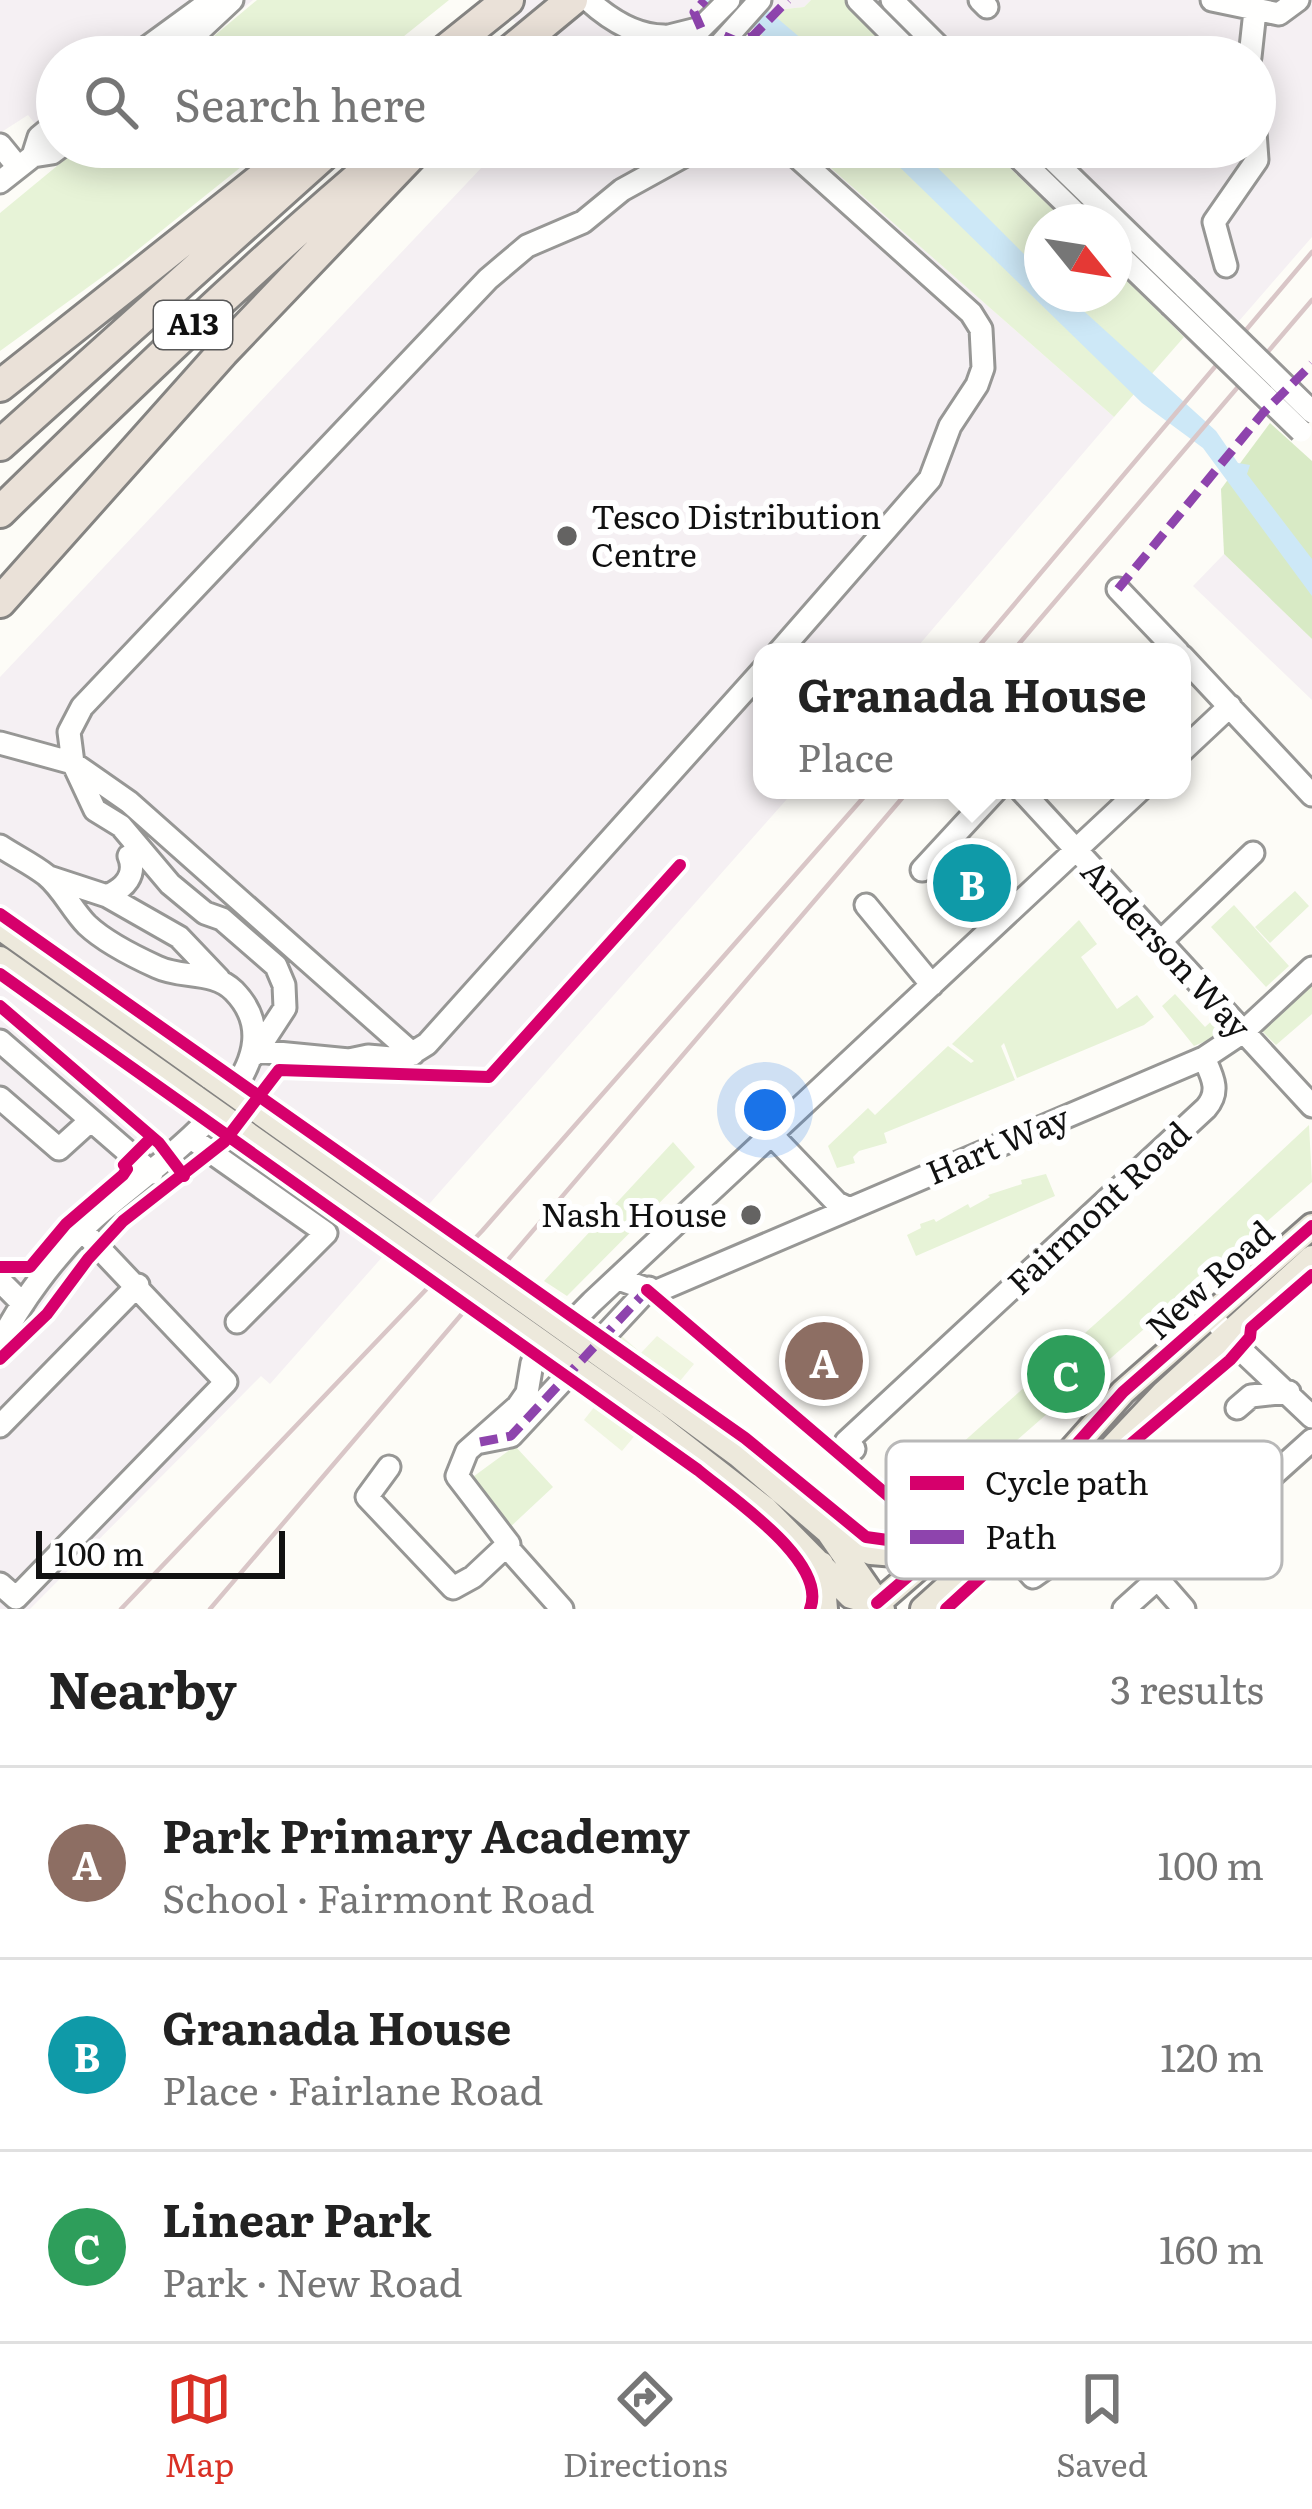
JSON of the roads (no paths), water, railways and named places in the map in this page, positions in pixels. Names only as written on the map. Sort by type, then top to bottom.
[{"type":"highway","points":[[462,36],[508,0]]},
{"type":"highway","points":[[528,36],[572,0]]},
{"type":"highway","name":"A13","points":[[0,386],[275,168]]},
{"type":"highway","name":"A13","points":[[0,445],[309,168]]},
{"type":"highway","name":"A13","points":[[0,512],[200,319],[369,168]]},
{"type":"highway","name":"A13","points":[[0,602],[223,352],[398,168]]},
{"type":"main road","points":[[0,927],[204,1088],[659,1411],[739,1455],[828,1532],[861,1550],[886,1552]]},
{"type":"main road","points":[[0,959],[204,1088]]},
{"type":"main road","name":"New Road","points":[[1080,1441],[1124,1393],[1312,1226]]},
{"type":"main road","name":"New Road","points":[[1135,1441],[1164,1393],[1312,1258]]},
{"type":"main road","points":[[659,1411],[851,1596],[877,1607]]},
{"type":"main road","points":[[828,1532],[877,1607]]},
{"type":"main road","points":[[821,1563],[825,1609]]},
{"type":"main road","name":"New Road","points":[[877,1607],[908,1579]]},
{"type":"main road","name":"New Road","points":[[923,1609],[956,1579]]},
{"type":"street","points":[[588,0],[623,36]]},
{"type":"street","points":[[673,35],[701,28],[760,0]]},
{"type":"street","points":[[1212,0],[1280,14],[1298,0]]},
{"type":"street","points":[[875,1],[911,36]]},
{"type":"street","points":[[875,1],[911,36]]},
{"type":"street","points":[[181,36],[220,2]]},
{"type":"street","points":[[167,36],[220,2]]},
{"type":"street","points":[[190,36],[220,2]]},
{"type":"street","points":[[1252,36],[1255,11]]},
{"type":"street","points":[[607,17],[644,35],[678,36]]},
{"type":"street","points":[[0,145],[17,168],[36,141]]},
{"type":"street","points":[[170,884],[146,874],[95,810],[73,764],[69,732],[82,707],[488,279],[527,246],[583,222],[622,190],[662,168]]},
{"type":"street","points":[[787,643],[930,479],[950,426],[977,385],[985,348],[971,313],[809,168]]},
{"type":"street","points":[[1030,168],[1067,204]]},
{"type":"street","points":[[1059,168],[1308,428]]},
{"type":"street","points":[[1226,266],[1214,222],[1251,168]]},
{"type":"street","points":[[1132,263],[1178,296]]},
{"type":"street","points":[[1118,589],[1170,643]]},
{"type":"street","points":[[1191,665],[1312,795]]},
{"type":"street","points":[[263,1053],[299,1045],[350,1049],[368,1056],[408,1056],[428,1044],[753,681]]},
{"type":"street","points":[[1191,743],[1230,706]]},
{"type":"street","points":[[0,743],[73,764],[128,802],[408,1056]]},
{"type":"street","points":[[922,870],[988,799]]},
{"type":"street","name":"Anderson Way","points":[[1029,799],[1308,1098]]},
{"type":"street","points":[[388,1467],[367,1497],[453,1588],[473,1576],[509,1544],[457,1476],[467,1451],[527,1393],[532,1363],[1130,799]]},
{"type":"street","points":[[0,1342],[12,1314],[82,1230],[152,1173],[224,1101],[263,1053],[285,997],[276,966],[222,919],[205,913],[170,884],[121,826],[95,810]]},
{"type":"street","points":[[0,846],[49,877],[95,917],[167,958],[220,980]]},
{"type":"street","points":[[1159,943],[1252,853]]},
{"type":"street","points":[[107,896],[129,878],[133,866],[129,856]]},
{"type":"street","points":[[49,877],[107,896],[179,937],[248,1009],[263,1053]]},
{"type":"street","points":[[866,905],[932,985]]},
{"type":"street","name":"Hart Way","points":[[650,1288],[655,1292],[1204,1058],[1243,1032],[1312,968]]},
{"type":"street","points":[[0,1041],[152,1173]]},
{"type":"street","name":"Fairmont Road","points":[[850,1446],[1110,1210],[1213,1100],[1215,1086],[1204,1058]]},
{"type":"street","points":[[0,1098],[59,1149],[91,1120]]},
{"type":"street","points":[[771,1134],[837,1203],[850,1209]]},
{"type":"street","points":[[190,1138],[326,1233],[238,1322]]},
{"type":"street","points":[[0,1584],[16,1598],[226,1382],[82,1230]]},
{"type":"street","points":[[0,1281],[12,1314]]},
{"type":"street","points":[[615,1283],[650,1288]]},
{"type":"street","points":[[0,1426],[138,1285]]},
{"type":"street","points":[[480,1442],[511,1436],[650,1288]]},
{"type":"street","points":[[1211,1316],[1312,1417]]},
{"type":"street","points":[[1237,1408],[1251,1396],[1289,1392]]},
{"type":"street","points":[[1282,1467],[1312,1440]]},
{"type":"street","points":[[506,1546],[562,1609]]},
{"type":"street","points":[[1124,1609],[1158,1579],[1184,1609]]},
{"type":"water","points":[[698,0],[745,0],[770,12],[798,36],[763,36]]},
{"type":"water","points":[[901,168],[938,168],[1024,254],[1024,288]]},
{"type":"water","points":[[1049,312],[1085,312],[1216,431],[1238,463],[1250,465],[1247,474],[1312,559],[1312,596],[1203,448],[1142,403]]},
{"type":"railway","points":[[982,643],[1312,252]]},
{"type":"railway","points":[[1020,643],[1312,300]]},
{"type":"railway","points":[[121,1609],[482,1231],[862,799]]},
{"type":"railway","points":[[210,1609],[901,799]]},
{"type":"place","name":"Tesco Distribution Centre","points":[[567,536]]},
{"type":"place","name":"Granada House","points":[[972,883]]},
{"type":"place","name":"Nash House","points":[[751,1215]]},
{"type":"place","name":"Park Primary Academy","points":[[824,1361]]},
{"type":"place","name":"Linear Park","points":[[1066,1374]]}]
